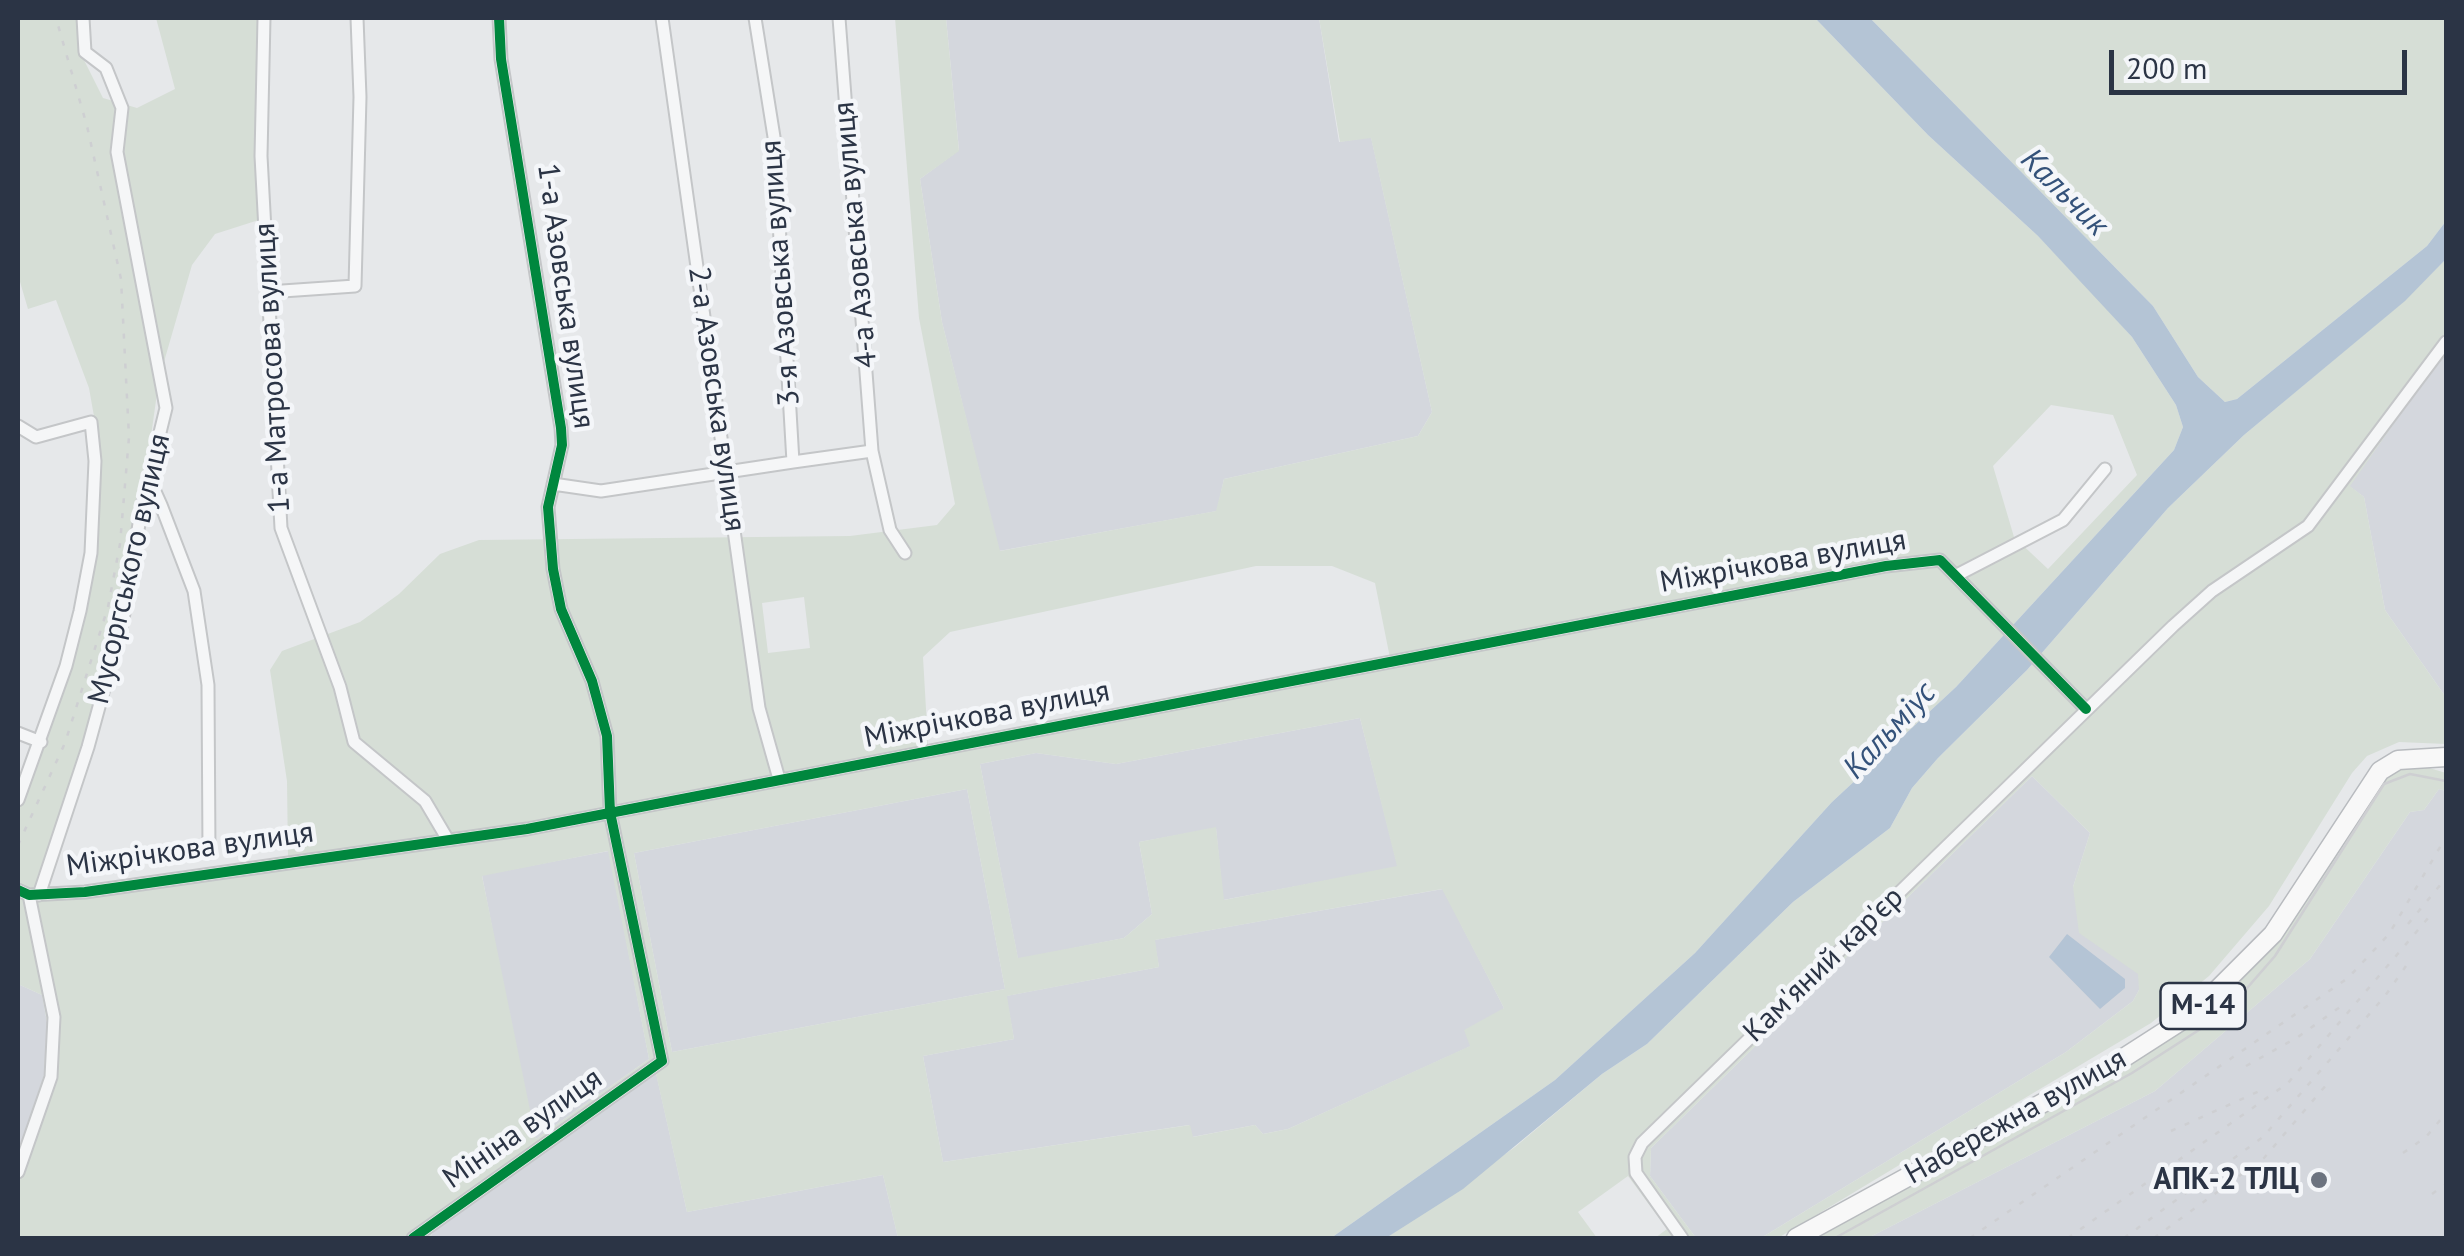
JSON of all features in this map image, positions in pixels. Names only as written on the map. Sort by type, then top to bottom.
[{"type":"highway","name":"М-14","points":[[2415,758],[2446,757]]},
{"type":"highway","points":[[2415,758],[2446,772]]},
{"type":"highway","name":"Набережна вулиця","points":[[1796,1238],[2114,1064],[2195,1012],[2273,934],[2370,781],[2390,764],[2415,758]]},
{"type":"street","name":"Мусоргського вулиця","points":[[29,893],[88,747],[123,619],[148,476],[164,429],[166,398],[156,371],[116,152],[122,108],[106,68],[85,52],[83,18]]},
{"type":"street","points":[[268,292],[355,286],[360,97],[357,18]]},
{"type":"street","name":"1-а Азовська вулиця","points":[[499,18],[501,60],[560,428],[548,507],[553,569],[561,609],[600,706],[610,757],[610,812],[662,1061]]},
{"type":"street","name":"2-а Азовська вулиця","points":[[662,18],[759,708],[778,779]]},
{"type":"street","name":"3-я Азовська вулиця","points":[[754,18],[774,137],[793,462]]},
{"type":"street","name":"4-а Азовська вулиця","points":[[839,18],[872,451],[890,530],[904,553]]},
{"type":"street","name":"1-а Матросова вулиця","points":[[268,20],[260,138],[278,492],[288,552],[340,687],[354,742],[424,801],[447,831],[448,840]]},
{"type":"street","name":"Кам'яний кар'єр","points":[[1682,1238],[1636,1173],[1635,1157],[1642,1143],[2086,709],[2212,592],[2308,526],[2446,342]]},
{"type":"street","points":[[18,426],[36,437],[92,422],[95,461],[91,554],[80,610],[41,742],[18,800]]},
{"type":"street","points":[[553,484],[602,491],[872,451]]},
{"type":"street","points":[[2086,709],[1957,576],[2063,520],[2105,469]]},
{"type":"street","points":[[148,476],[194,591],[208,684],[209,853]]},
{"type":"street","points":[[142,506],[161,505]]},
{"type":"street","name":"Міжрічкова вулиця","points":[[29,893],[185,877],[448,840],[610,812],[974,745],[1886,566],[1940,560],[1957,576]]},
{"type":"street","points":[[18,733],[41,742]]},
{"type":"street","points":[[18,1172],[51,1076],[54,1017],[29,893]]},
{"type":"street","name":"Мініна вулиця","points":[[413,1238],[662,1061]]},
{"type":"shaded area","points":[[18,18],[78,18],[80,52],[103,98],[137,108],[175,89],[156,18],[274,18],[267,24],[265,218],[215,234],[192,265],[159,379],[125,622],[39,886],[85,887],[288,857],[287,781],[270,670],[282,651],[360,622],[399,594],[440,554],[479,540],[850,536],[937,525],[955,504],[919,318],[895,18],[946,18],[959,151],[920,179],[942,322],[1000,551],[1216,511],[1224,479],[1418,436],[1432,412],[1371,138],[1340,142],[1319,18],[1815,18],[1928,135],[2038,236],[2099,300],[2132,337],[2176,405],[2183,427],[2174,450],[1956,687],[1832,802],[1695,953],[1555,1080],[1331,1238],[898,1238],[883,1175],[687,1212],[656,1074],[433,1232],[430,1238],[18,1238],[18,1155],[44,1075],[47,1022],[42,995],[18,984],[18,807],[45,744],[84,611],[95,422],[89,388],[56,300],[28,309],[18,275]],"holes":[[[2051,405],[2113,415],[2137,475],[2048,569],[2014,537],[1993,466]],[[1256,566],[1332,566],[1375,583],[1390,658],[928,744],[923,657],[950,632]],[[804,597],[810,648],[768,653],[762,603]],[[1360,718],[1397,866],[1224,900],[1216,827],[1139,842],[1152,914],[1124,938],[1018,958],[980,764],[1036,753],[1116,764]],[[967,789],[1005,989],[672,1052],[634,853]],[[608,851],[649,1059],[536,1139],[482,876]],[[1442,889],[1504,1008],[1464,1030],[1470,1046],[1288,1129],[1263,1134],[1255,1125],[1193,1137],[1190,1125],[943,1162],[923,1056],[1014,1039],[1007,996],[1159,967],[1155,940]]]},
{"type":"shaded area","points":[[946,18],[1319,18],[1339,142],[1371,137],[1432,412],[1418,436],[1224,479],[1217,511],[999,551],[942,322],[920,179],[959,150]]},
{"type":"shaded area","points":[[1870,18],[2446,18],[2446,221],[2427,246],[2237,399],[2225,402],[2198,377],[2153,306]]},
{"type":"shaded area","points":[[2446,259],[2446,350],[2350,486],[2364,497],[2385,610],[2445,696],[2446,744],[2399,742],[2367,756],[2352,773],[2269,906],[2209,976],[2151,1023],[1929,1155],[1906,1161],[1778,1238],[1761,1238],[2066,1052],[2133,1001],[2139,990],[2138,974],[2079,933],[2073,887],[2090,833],[2032,776],[1651,1148],[1650,1176],[1696,1238],[1655,1238],[1667,1229],[1628,1176],[1578,1212],[1597,1238],[1386,1238],[1515,1147],[1602,1074],[1647,1044],[1793,902],[1890,828],[1912,788],[1938,758],[2027,670],[2168,508],[2244,435],[2404,301]]},
{"type":"shaded area","points":[[2446,350],[2446,721],[2445,696],[2385,610],[2364,497],[2349,486]]},
{"type":"shaded area","points":[[1360,718],[1398,867],[1223,900],[1216,828],[1139,842],[1152,914],[1124,938],[1018,959],[980,764],[1036,753],[1116,764]]},
{"type":"shaded area","points":[[2416,764],[2446,773],[2446,791],[2439,789],[2424,810],[2410,812],[2310,959],[2155,1091],[1868,1238],[1817,1238],[2165,1041],[2211,1006],[2355,811],[2392,769]]},
{"type":"shaded area","points":[[2032,776],[2090,833],[2073,887],[2139,974],[2139,990],[2133,1001],[2066,1052],[1761,1238],[1696,1238],[1650,1176],[1651,1148]]},
{"type":"shaded area","points":[[967,789],[1005,989],[672,1052],[634,853]]},
{"type":"shaded area","points":[[2439,789],[2446,791],[2446,1238],[1868,1238],[2155,1091],[2310,959],[2410,812],[2424,810]]},
{"type":"shaded area","points":[[609,851],[649,1059],[536,1139],[531,1131],[482,875]]},
{"type":"shaded area","points":[[1443,889],[1504,1008],[1471,1046],[1288,1129],[1263,1134],[1255,1125],[1192,1137],[1189,1125],[943,1162],[923,1056],[1014,1039],[1006,996],[1159,967],[1154,940]]},
{"type":"shaded area","points":[[18,984],[42,995],[47,1022],[44,1075],[18,1155]]},
{"type":"shaded area","points":[[656,1073],[687,1212],[883,1175],[898,1238],[430,1238],[433,1232]]},
{"type":"water","points":[[1815,18],[1870,18],[2153,306],[2198,377],[2225,402],[2237,399],[2427,246],[2446,221],[2446,259],[2405,301],[2244,435],[2168,508],[2027,670],[1938,758],[1912,788],[1890,828],[1793,902],[1647,1044],[1602,1074],[1463,1189],[1386,1238],[1331,1238],[1555,1080],[1695,953],[1832,802],[1956,687],[2174,450],[2183,427],[2176,405],[2132,337],[2038,236],[1928,135]]},
{"type":"water","points":[[2067,934],[2125,979],[2125,988],[2100,1009],[2049,957]]},
{"type":"tram line","points":[[1835,1238],[2132,1073],[2202,1028],[2241,995],[2275,956],[2384,784],[2410,774],[2446,781]]},
{"type":"railway","points":[[18,845],[65,743],[108,607],[120,544],[129,437],[121,279],[87,126],[56,18]]},
{"type":"railway","points":[[1970,1238],[2348,978],[2389,934],[2446,837]]},
{"type":"railway","points":[[2408,924],[2446,878]]},
{"type":"railway","points":[[2068,1238],[2288,1083],[2429,917]]},
{"type":"railway","points":[[2124,1238],[2263,1137],[2385,996],[2406,966]]},
{"type":"railway","points":[[2246,1066],[2298,1037],[2347,1002]]},
{"type":"railway","points":[[2154,1238],[2264,1158],[2327,1084]]},
{"type":"railway","points":[[2171,1131],[2264,1089]]},
{"type":"railway","points":[[2403,1153],[2426,1137],[2446,1113]]},
{"type":"railway","points":[[2432,1194],[2446,1184]]},
{"type":"cycle path","points":[[413,1238],[662,1061],[610,812],[607,736],[592,681],[561,609],[553,569],[548,507],[562,445],[561,428],[501,59],[499,18]]},
{"type":"cycle path","points":[[18,890],[29,895],[85,892],[527,829],[1886,566],[1940,560],[2086,709]]},
{"type":"place","name":"АПК-2 ТЛЦ","points":[[2319,1180]]},
{"type":"water label","name":"Кальчик","points":[[2064,193]]},
{"type":"water label","name":"Кальміус","points":[[1890,731]]}]
